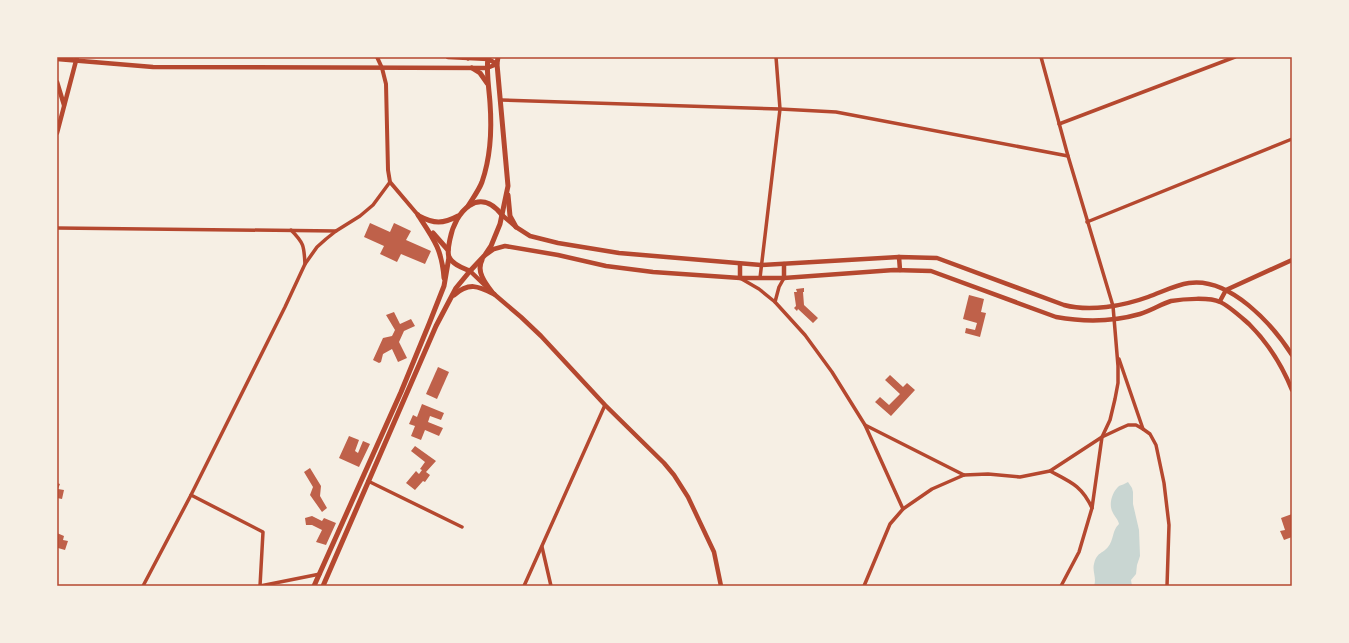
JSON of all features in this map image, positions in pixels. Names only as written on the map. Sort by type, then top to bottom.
[{"type":"main road","points":[[448,57],[488,58],[497,64]]},
{"type":"main road","points":[[498,57],[497,64],[508,200],[510,216],[516,227]]},
{"type":"main road","points":[[418,215],[429,222],[441,222],[459,215],[468,206],[481,183],[488,162],[491,129],[487,68],[488,58]]},
{"type":"main road","points":[[57,59],[77,59],[154,67],[487,68],[497,64]]},
{"type":"main road","points":[[57,133],[77,59]]},
{"type":"main road","points":[[472,68],[480,73],[488,86]]},
{"type":"main road","points":[[57,82],[65,106]]},
{"type":"main road","points":[[494,294],[480,271],[480,264],[500,224],[508,186]]},
{"type":"main road","points":[[468,206],[479,202],[484,202],[497,209],[516,227],[530,236],[558,243],[619,253],[761,265],[900,257],[937,258],[1064,305],[1076,308],[1089,309],[1113,306],[1147,298],[1175,286],[1189,283],[1210,285],[1226,290],[1256,312],[1270,325],[1284,342],[1292,355]]},
{"type":"main road","points":[[418,215],[448,250]]},
{"type":"main road","points":[[418,215],[435,240],[441,254],[444,286]]},
{"type":"main road","points":[[314,586],[401,392],[444,286],[449,257],[448,250],[451,232],[459,215]]},
{"type":"main road","points":[[323,586],[436,326],[449,300],[456,288],[484,257],[494,249],[505,246],[614,267],[653,272],[740,278],[784,278],[900,270],[931,271],[1056,317],[1076,320],[1094,321],[1115,319],[1141,314],[1171,302],[1190,299],[1220,301],[1258,333],[1272,351],[1286,375],[1292,390]]},
{"type":"main road","points":[[449,257],[458,266],[470,271],[541,336],[605,405],[666,464],[688,497],[714,552],[721,586]]},
{"type":"main road","points":[[900,257],[900,270]]},
{"type":"main road","points":[[1220,301],[1226,290],[1292,260]]},
{"type":"main road","points":[[740,264],[740,278]]},
{"type":"main road","points":[[784,264],[784,278]]},
{"type":"main road","points":[[449,300],[459,290],[469,287],[480,287],[494,294]]},
{"type":"street","points":[[377,57],[382,68],[386,84],[388,170],[390,182],[418,215]]},
{"type":"street","points":[[760,278],[780,109],[776,57]]},
{"type":"street","points":[[1040,57],[1087,222],[1113,306],[1117,352],[1118,383],[1110,420],[1102,437],[1092,508],[1079,552],[1061,586]]},
{"type":"street","points":[[1059,124],[1235,57]]},
{"type":"street","points":[[501,100],[836,112],[1068,156]]},
{"type":"street","points":[[1087,222],[1292,139]]},
{"type":"street","points":[[143,586],[190,496],[305,264],[317,247],[336,231],[360,216],[371,206],[390,182]]},
{"type":"street","points":[[57,228],[336,231]]},
{"type":"street","points":[[290,230],[298,237],[304,247],[305,264]]},
{"type":"street","points":[[740,278],[759,289],[775,302],[805,335],[832,372],[865,425],[903,509]]},
{"type":"street","points":[[775,302],[784,278]]},
{"type":"street","points":[[1117,352],[1143,429]]},
{"type":"street","points":[[524,586],[605,405]]},
{"type":"street","points":[[865,425],[964,474]]},
{"type":"street","points":[[864,586],[890,524],[903,509],[932,489],[964,474],[988,474],[1020,477],[1050,471],[1102,437],[1128,425],[1136,425],[1150,434],[1156,445],[1164,483],[1169,525],[1167,586]]},
{"type":"street","points":[[1050,471],[1084,492],[1092,508]]},
{"type":"street","points":[[368,481],[462,527]]},
{"type":"street","points":[[190,496],[263,532],[260,586],[320,574]]},
{"type":"street","points":[[542,547],[551,586]]},
{"type":"shaded area","points":[[1128,482],[1133,492],[1133,504],[1139,530],[1140,556],[1136,574],[1131,580],[1132,586],[1094,586],[1095,560],[1098,555],[1110,544],[1115,529],[1119,524],[1111,506],[1114,492],[1119,486]]},
{"type":"building","points":[[370,223],[390,232],[394,223],[411,231],[406,240],[431,251],[425,264],[401,254],[397,262],[380,254],[384,246],[364,237]]},
{"type":"building","points":[[804,288],[804,305],[818,318],[813,323],[798,309],[797,311],[794,308],[796,306],[794,292],[797,292],[796,289]]},
{"type":"building","points":[[969,295],[984,299],[981,312],[986,313],[980,337],[965,333],[966,328],[975,330],[977,323],[963,319]]},
{"type":"building","points":[[394,312],[400,324],[411,319],[415,326],[404,331],[399,342],[407,358],[398,362],[392,349],[383,354],[381,362],[379,363],[373,360],[383,338],[392,336],[395,330],[386,315]]},
{"type":"building","points":[[438,367],[449,372],[437,399],[426,394]]},
{"type":"building","points":[[890,375],[903,387],[907,383],[915,390],[891,416],[875,402],[880,397],[889,405],[900,394],[885,380]]},
{"type":"building","points":[[422,404],[444,413],[441,420],[430,416],[428,422],[443,428],[439,436],[425,430],[421,440],[411,436],[415,426],[409,424],[413,415],[417,417]]},
{"type":"building","points":[[349,436],[359,440],[355,451],[358,453],[363,441],[370,444],[359,467],[339,458]]},
{"type":"building","points":[[415,446],[436,461],[426,472],[430,475],[425,482],[423,481],[415,490],[406,483],[416,471],[419,474],[422,470],[420,469],[425,462],[411,451]]},
{"type":"building","points":[[310,468],[321,486],[320,496],[327,508],[322,512],[310,495],[313,487],[304,472]]},
{"type":"building","points":[[57,483],[60,484],[58,489],[64,490],[62,499],[57,498]]},
{"type":"building","points":[[1292,514],[1292,537],[1284,540],[1280,531],[1285,530],[1281,518]]},
{"type":"building","points":[[312,516],[322,521],[324,518],[336,523],[326,545],[316,542],[322,530],[312,525],[306,525],[305,518]]},
{"type":"building","points":[[57,533],[64,536],[63,540],[68,541],[65,550],[58,548],[57,551]]}]
